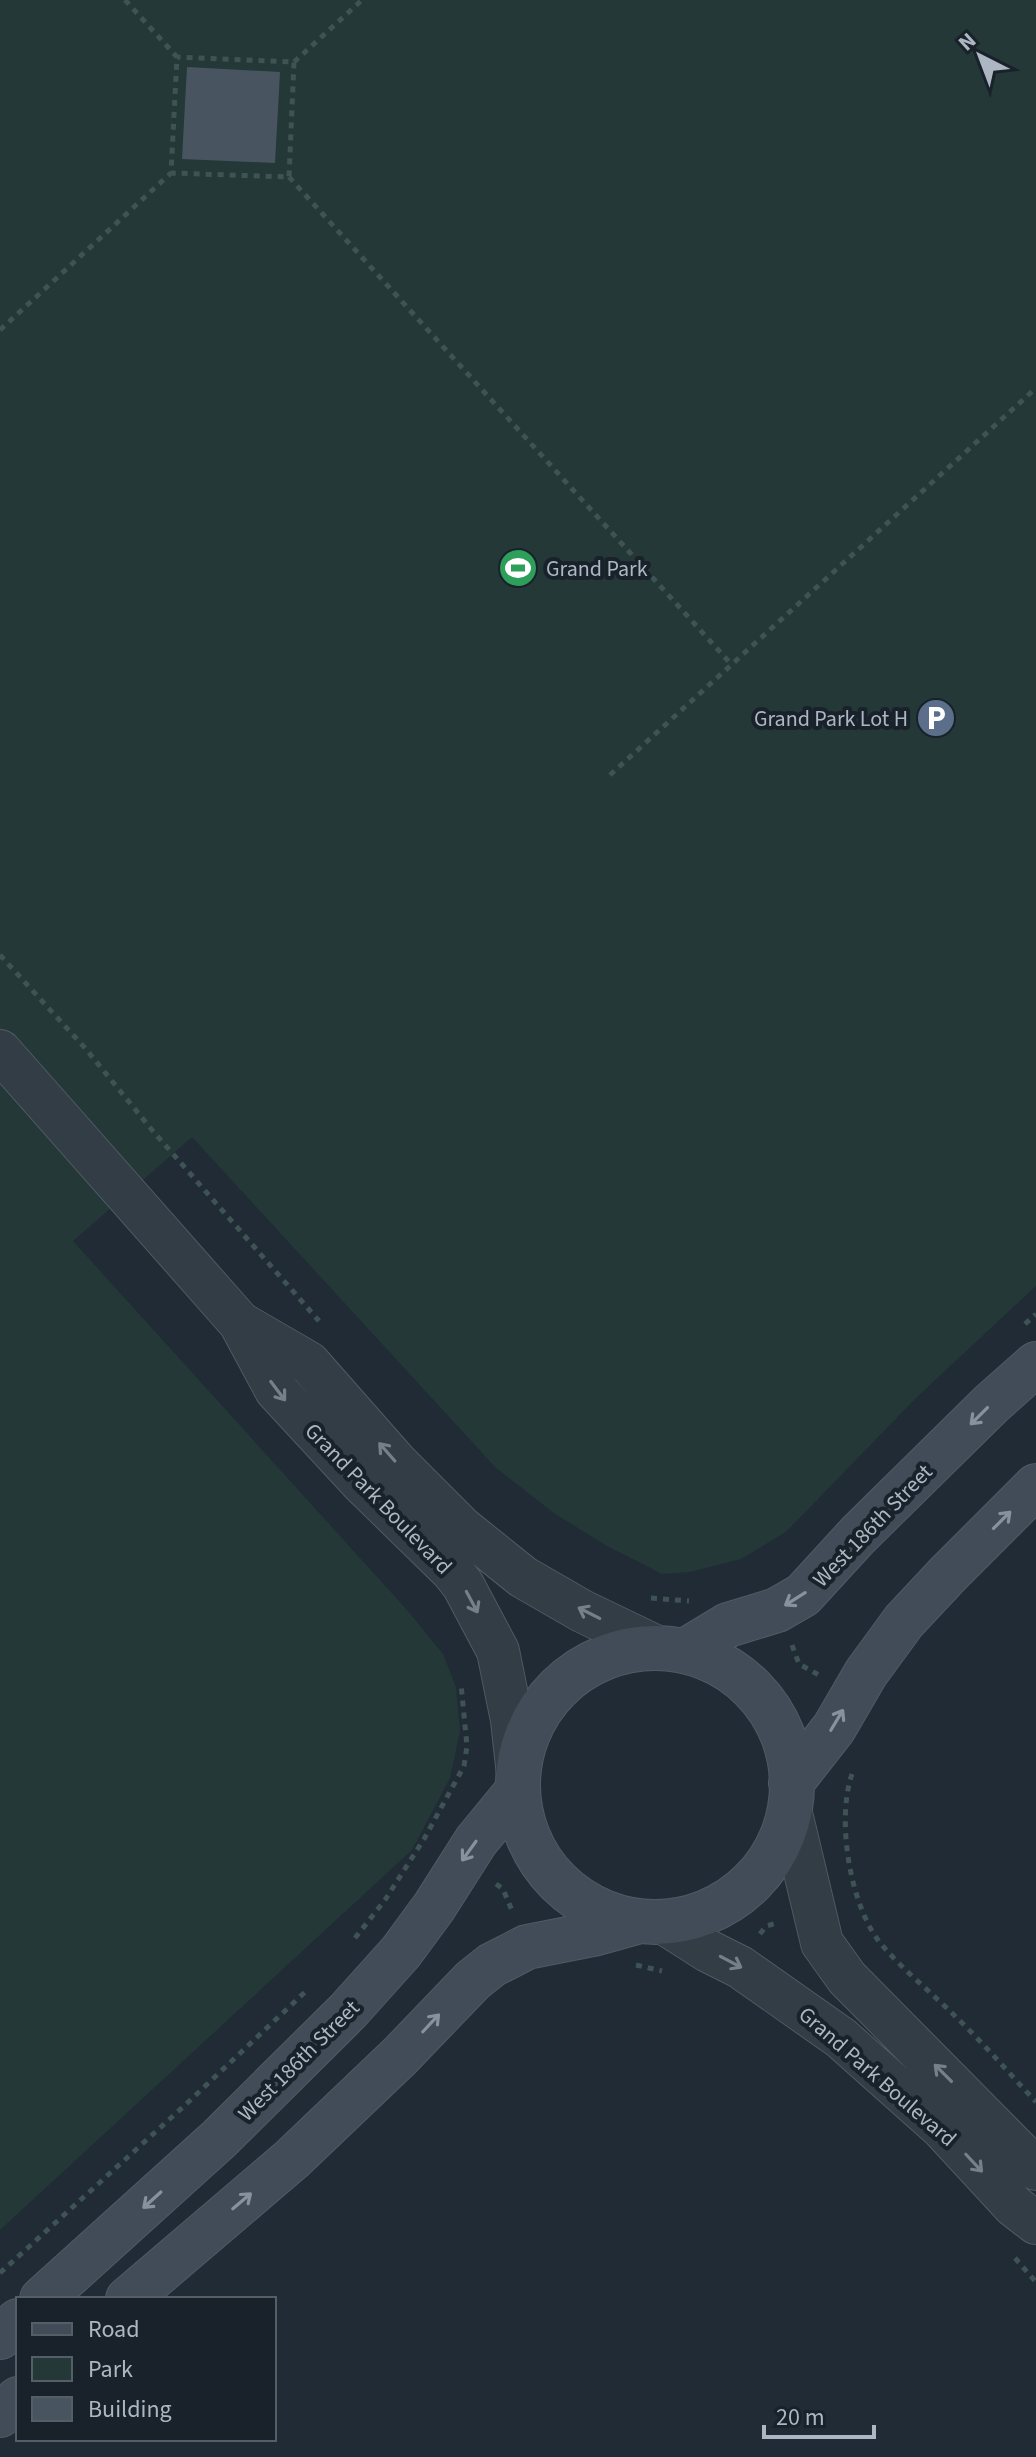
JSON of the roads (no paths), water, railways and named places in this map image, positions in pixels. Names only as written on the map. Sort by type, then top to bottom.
[{"type":"street","name":"Grand Park Boulevard","points":[[0,1051],[240,1323],[276,1390],[463,1585],[498,1651],[512,1720],[518,1783]]},
{"type":"street","name":"Grand Park Boulevard","points":[[240,1323],[309,1363],[397,1463],[462,1528],[523,1577],[582,1611],[672,1649]]},
{"type":"street","name":"West 186th Street","points":[[672,1649],[728,1625],[777,1610],[803,1595],[869,1524],[1036,1364]]},
{"type":"street","points":[[791,1796],[866,1673],[904,1621],[1036,1486]]},
{"type":"street","points":[[130,2297],[292,2159],[400,2056],[473,1980],[492,1965],[527,1947],[651,1922],[689,1918],[714,1909],[746,1887],[772,1857],[783,1834],[791,1796],[789,1756],[781,1732],[753,1688],[732,1672],[710,1659],[672,1649],[633,1650],[607,1656],[563,1683],[531,1725],[522,1750],[518,1783],[523,1827],[548,1873],[566,1891],[588,1906],[612,1916],[651,1922]]},
{"type":"street","name":"West 186th Street","points":[[44,2297],[226,2133],[348,2011],[401,1952],[518,1783]]},
{"type":"street","name":"Grand Park Boulevard","points":[[791,1796],[822,1943],[847,1978],[1036,2169]]},
{"type":"street","name":"Grand Park Boulevard","points":[[651,1922],[740,1967],[841,2038],[942,2128],[1014,2206],[1036,2223]]},
{"type":"street","points":[[0,2337],[16,2323]]},
{"type":"street","points":[[0,2415],[16,2401]]},
{"type":"place","name":"Grand Park","points":[[518,568]]},
{"type":"place","name":"Grand Park Lot H","points":[[936,718]]}]
